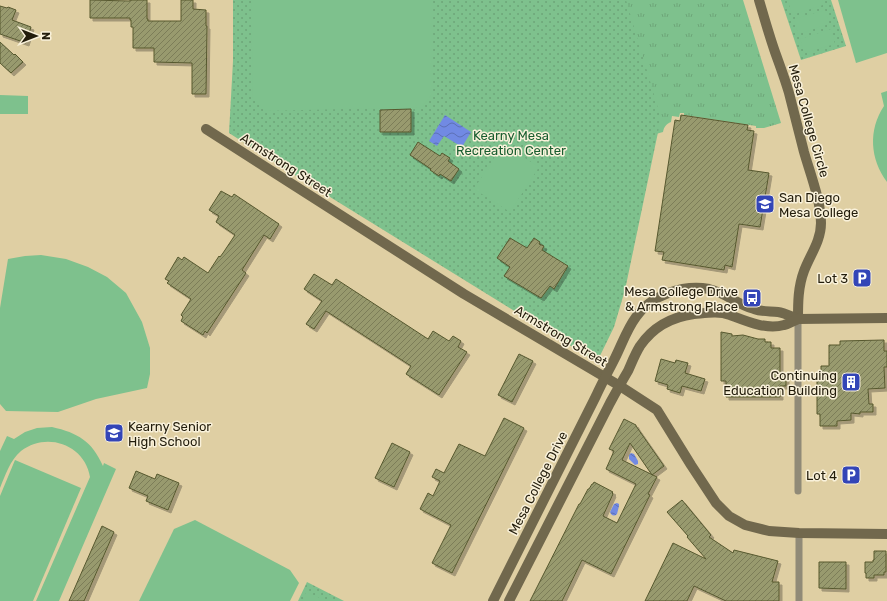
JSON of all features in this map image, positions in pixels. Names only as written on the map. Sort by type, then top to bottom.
[{"type":"street","name":"Mesa College Circle","points":[[759,0],[789,94],[820,212],[821,225],[819,237],[800,284],[798,298],[798,320]]},
{"type":"street","name":"Armstrong Street","points":[[206,129],[464,294],[620,386],[657,410],[716,503],[729,516],[745,526],[769,531],[799,533],[887,534]]},
{"type":"street","points":[[605,377],[637,316],[645,307],[659,297],[676,290],[700,288],[714,291],[754,309],[781,312],[798,320]]},
{"type":"street","points":[[509,601],[606,409],[620,386],[640,347],[646,338],[663,323],[689,315],[716,312],[762,326],[780,326],[798,320],[887,318]]},
{"type":"street","points":[[798,320],[798,491]]},
{"type":"street","name":"Mesa College Drive","points":[[492,601],[605,377]]},
{"type":"street","points":[[799,533],[799,601]]},
{"type":"green space","name":"Kearny Mesa Recreation Center","points":[[233,0],[626,0],[661,118],[625,290],[614,327],[597,362],[229,133],[233,61]]},
{"type":"green space","points":[[251,0],[432,0],[432,94],[422,107],[265,111],[253,99]]},
{"type":"green space","points":[[600,0],[743,0],[781,123],[764,128],[756,128],[756,126],[684,115],[684,113],[680,113],[679,117],[672,116],[671,122],[666,126],[663,132],[642,138]]},
{"type":"green space","points":[[781,0],[831,0],[846,46],[801,60]]},
{"type":"green space","points":[[822,0],[823,5],[792,15],[788,1]]},
{"type":"green space","points":[[838,0],[887,0],[887,53],[856,63]]},
{"type":"green space","points":[[825,10],[829,24],[798,34],[794,19]]},
{"type":"green space","points":[[831,29],[835,44],[804,53],[800,39]]},
{"type":"green space","points":[[887,91],[887,182],[881,173],[874,154],[873,135],[875,125],[884,106],[881,93]]},
{"type":"green space","points":[[0,95],[28,96],[28,114],[0,114]]},
{"type":"green space","points":[[503,144],[539,167],[510,212],[474,189]]},
{"type":"green space","points":[[41,255],[66,259],[88,267],[107,277],[126,293],[142,322],[150,348],[150,374],[147,388],[96,399],[58,412],[6,411],[0,404],[0,308],[8,259]]},
{"type":"green space","points":[[52,427],[77,435],[89,444],[99,457],[103,466],[104,463],[116,469],[59,601],[36,601],[90,477],[87,466],[73,449],[63,444],[42,442],[31,445],[17,455],[8,468],[0,488],[0,451],[7,436],[14,439],[25,432],[37,428]]},
{"type":"green space","points":[[15,460],[81,488],[33,601],[0,601],[0,496]]},
{"type":"green space","points":[[195,520],[290,570],[299,583],[290,601],[139,601],[174,529]]},
{"type":"green space","points":[[307,582],[344,601],[298,601]]},
{"type":"green space","points":[[306,592],[320,598],[319,601],[302,601]]},
{"type":"water","points":[[445,115],[471,132],[462,147],[444,136],[437,146],[429,141]]},
{"type":"water","points":[[631,453],[634,454],[638,464],[635,465],[629,459],[629,455]]},
{"type":"water","points":[[617,503],[619,506],[617,514],[613,515],[610,512],[614,504]]},
{"type":"building","points":[[90,0],[147,0],[148,21],[181,21],[181,0],[193,0],[193,9],[206,10],[206,94],[192,94],[192,63],[154,62],[154,48],[133,48],[133,27],[131,27],[130,18],[90,18]]},
{"type":"building","points":[[0,6],[16,10],[12,20],[31,27],[26,43],[0,34]]},
{"type":"building","points":[[0,42],[23,62],[11,73],[0,63]]},
{"type":"building","points":[[411,109],[411,132],[380,132],[380,110]]},
{"type":"building","points":[[681,115],[748,125],[747,130],[754,131],[748,170],[769,173],[760,227],[739,224],[732,267],[725,265],[724,270],[662,260],[664,252],[655,251],[675,120],[680,121]]},
{"type":"building","points":[[418,142],[440,156],[442,153],[450,158],[448,161],[459,169],[451,181],[440,174],[439,176],[410,155]]},
{"type":"building","points":[[221,191],[232,197],[234,194],[279,224],[270,239],[264,235],[242,270],[246,273],[207,333],[205,331],[203,335],[181,321],[183,317],[181,315],[191,299],[167,283],[169,281],[165,279],[178,257],[182,260],[184,257],[208,273],[235,235],[216,222],[219,216],[209,210]]},
{"type":"building","points":[[510,238],[527,248],[534,238],[540,242],[539,244],[544,246],[542,250],[568,266],[554,289],[550,286],[541,298],[504,276],[510,267],[497,258]]},
{"type":"building","points":[[314,274],[332,285],[336,279],[428,339],[433,331],[449,341],[453,336],[461,341],[458,347],[467,352],[439,395],[406,374],[411,366],[326,311],[314,329],[306,324],[322,301],[304,289]]},
{"type":"building","points":[[721,332],[732,334],[732,336],[743,335],[758,339],[765,339],[765,342],[771,342],[771,348],[780,348],[780,374],[786,374],[786,386],[780,386],[780,397],[726,397],[726,381],[721,381]]},
{"type":"building","name":"Continuing Education Building","points":[[884,340],[884,351],[887,351],[887,367],[884,367],[885,388],[868,389],[869,404],[873,404],[873,412],[860,412],[860,414],[851,413],[851,420],[837,421],[837,426],[820,426],[820,414],[817,414],[817,380],[821,380],[821,366],[829,366],[829,345],[840,345],[840,341]]},
{"type":"building","points":[[519,354],[533,361],[512,402],[498,395]]},
{"type":"building","points":[[661,359],[675,363],[676,360],[688,363],[685,373],[705,379],[701,391],[682,386],[680,393],[667,389],[668,385],[655,381]]},
{"type":"building","points":[[504,418],[524,428],[452,573],[432,563],[451,525],[420,509],[428,493],[433,496],[440,481],[432,477],[436,469],[444,473],[459,444],[485,456]]},
{"type":"building","points":[[624,419],[636,425],[664,466],[652,475],[657,477],[648,494],[650,495],[611,574],[582,560],[562,601],[530,601],[579,504],[594,482],[613,492],[603,516],[617,523],[636,484],[606,469],[614,451],[609,449]],"holes":[[[630,443],[652,474],[622,460]]]},
{"type":"building","points":[[392,443],[410,452],[394,487],[375,478]]},
{"type":"building","points":[[136,471],[155,479],[157,474],[179,483],[168,510],[146,501],[148,496],[129,488]]},
{"type":"building","points":[[682,500],[711,535],[709,537],[733,553],[734,550],[778,561],[772,582],[779,582],[779,601],[726,601],[694,586],[687,601],[645,601],[673,543],[706,559],[667,512]]},
{"type":"building","points":[[102,526],[114,532],[84,601],[69,601]]},
{"type":"building","points":[[874,551],[886,551],[886,572],[884,572],[884,575],[874,575],[874,578],[866,578],[865,562],[873,562]]},
{"type":"building","points":[[819,562],[846,562],[846,589],[819,588]]},
{"type":"place","name":"San Diego Mesa College","points":[[765,204]]},
{"type":"place","name":"Lot 3","points":[[862,278]]},
{"type":"place","name":"Mesa College Drive & Armstrong Place","points":[[752,298]]},
{"type":"place","name":"Continuing Education Building","points":[[851,382]]},
{"type":"place","name":"Kearny Senior High School","points":[[114,433]]},
{"type":"place","name":"Lot 4","points":[[851,475]]}]
